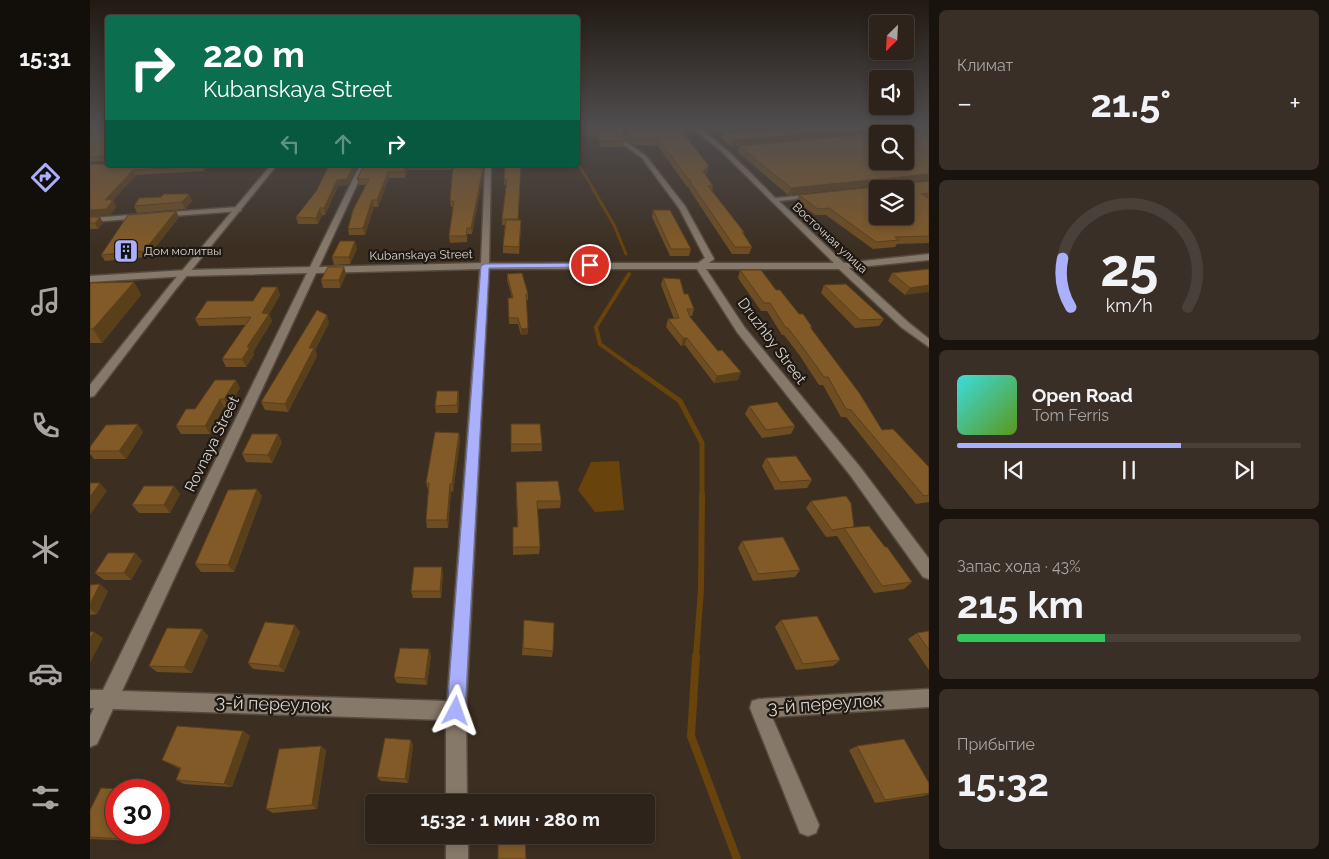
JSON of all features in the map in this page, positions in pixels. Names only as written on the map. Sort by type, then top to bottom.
[{"type":"street","points":[[90,393],[272,167]]},
{"type":"street","name":"Rovnaya Street","points":[[90,737],[99,699],[315,269],[362,167]]},
{"type":"street","points":[[457,794],[456,711],[485,266],[488,167]]},
{"type":"street","points":[[652,167],[682,208],[710,259],[700,266]]},
{"type":"street","name":"Восточная улица","points":[[740,167],[819,246],[844,266],[905,325],[929,344]]},
{"type":"street","points":[[773,200],[826,194]]},
{"type":"street","points":[[90,220],[238,209]]},
{"type":"street","name":"Kubanskaya Street","points":[[90,279],[186,273],[485,266],[844,266],[929,258]]},
{"type":"street","name":"Druzhby Street","points":[[700,266],[741,330],[855,471],[929,572]]},
{"type":"street","name":"3-й переулок","points":[[808,825],[759,708],[929,698]]},
{"type":"street","name":"3-й переулок","points":[[99,699],[456,711]]},
{"type":"street","points":[[457,844],[457,859]]},
{"type":"shaded area","points":[[619,461],[624,510],[595,512],[578,490],[591,462]]},
{"type":"building","points":[[90,167],[183,167],[133,170],[105,200],[112,199],[111,201],[113,201],[106,209],[90,210]]},
{"type":"building","points":[[328,167],[353,167],[347,179],[337,180],[324,208],[320,208],[316,218],[296,217],[317,190]]},
{"type":"building","points":[[363,167],[406,167],[404,172],[388,172],[377,200],[372,200],[363,228],[348,229],[353,210],[369,179],[357,179]]},
{"type":"building","points":[[453,167],[483,168],[471,228],[467,228],[466,236],[449,236],[454,201],[450,201]]},
{"type":"building","points":[[505,167],[521,167],[518,219],[502,219],[507,179],[504,179]]},
{"type":"building","points":[[679,167],[708,167],[703,171],[713,186],[708,186],[744,232],[742,232],[752,247],[735,247],[690,182],[691,180]]},
{"type":"building","points":[[765,167],[869,167],[869,170],[914,170],[914,167],[929,167],[929,174],[791,188]]},
{"type":"building","points":[[929,181],[929,193],[921,194],[929,198],[929,236],[895,237],[899,240],[876,242],[829,208],[818,209],[799,195],[869,187],[869,225],[914,225],[914,183]]},
{"type":"building","points":[[164,194],[189,194],[182,202],[134,206],[139,198],[161,197]]},
{"type":"building","points":[[653,210],[670,210],[691,249],[671,249]]},
{"type":"building","points":[[176,211],[144,251],[101,255],[128,215]]},
{"type":"building","points":[[90,217],[100,217],[95,223],[90,223]]},
{"type":"building","points":[[506,220],[521,220],[519,247],[503,246]]},
{"type":"building","points":[[340,241],[355,241],[349,257],[332,257]]},
{"type":"building","points":[[328,267],[344,267],[339,280],[321,280]]},
{"type":"building","points":[[929,269],[929,285],[910,288],[892,273]]},
{"type":"building","points":[[740,270],[761,270],[776,290],[780,290],[799,314],[803,314],[812,327],[810,327],[860,394],[882,430],[893,429],[929,467],[929,495],[924,496],[851,410],[846,409],[828,377],[824,377],[788,328],[786,328],[770,303],[764,303]]},
{"type":"building","points":[[522,273],[528,294],[526,294],[528,328],[521,329],[518,318],[509,318],[508,298],[513,298],[507,274]]},
{"type":"building","points":[[663,278],[680,279],[684,294],[688,294],[694,309],[687,309],[690,317],[718,351],[722,350],[741,372],[717,376],[687,338],[683,338],[668,319],[679,318]]},
{"type":"building","points":[[134,282],[93,329],[90,329],[90,283]]},
{"type":"building","points":[[846,284],[884,319],[860,320],[824,285]]},
{"type":"building","points":[[262,287],[277,287],[262,313],[269,314],[247,347],[250,347],[242,359],[222,359],[251,317],[195,319],[207,301],[253,301]]},
{"type":"building","points":[[317,310],[327,315],[309,348],[314,348],[285,404],[261,402]]},
{"type":"building","points":[[215,380],[236,380],[224,399],[220,399],[205,426],[176,426],[186,409],[195,409]]},
{"type":"building","points":[[437,391],[458,391],[457,405],[435,406]]},
{"type":"building","points":[[777,402],[795,426],[766,430],[749,406]]},
{"type":"building","points":[[138,424],[119,451],[90,451],[90,447],[106,425]]},
{"type":"building","points":[[511,424],[540,424],[542,444],[511,444]]},
{"type":"building","points":[[435,432],[459,433],[452,484],[450,484],[447,520],[426,520],[429,483],[426,483]]},
{"type":"building","points":[[252,434],[278,434],[268,455],[242,454]]},
{"type":"building","points":[[796,456],[812,480],[780,482],[766,458]]},
{"type":"building","points":[[558,481],[561,501],[537,501],[540,547],[513,547],[513,527],[518,527],[516,482]]},
{"type":"building","points":[[90,483],[100,483],[90,497]]},
{"type":"building","points":[[144,486],[174,486],[164,505],[132,505]]},
{"type":"building","points":[[257,489],[228,565],[195,564],[228,490]]},
{"type":"building","points":[[846,496],[851,503],[854,527],[832,530],[811,501]]},
{"type":"building","points":[[869,526],[912,582],[882,586],[844,528]]},
{"type":"building","points":[[783,537],[800,570],[758,574],[742,541]]},
{"type":"building","points":[[108,553],[135,553],[124,573],[95,573]]},
{"type":"building","points":[[414,567],[442,567],[440,591],[411,591]]},
{"type":"building","points":[[100,584],[90,604],[90,585]]},
{"type":"building","points":[[817,616],[840,660],[803,664],[781,620]]},
{"type":"building","points":[[524,620],[554,623],[553,651],[523,648]]},
{"type":"building","points":[[265,622],[295,625],[279,666],[248,663]]},
{"type":"building","points":[[167,628],[202,629],[184,667],[149,666]]},
{"type":"building","points":[[929,631],[929,650],[917,633]]},
{"type":"building","points":[[400,648],[429,649],[425,679],[394,677]]},
{"type":"building","points":[[177,726],[243,731],[224,784],[176,780],[181,768],[162,760]]},
{"type":"building","points":[[385,738],[411,740],[405,779],[377,777]]},
{"type":"building","points":[[904,739],[929,783],[929,793],[885,800],[857,746]]},
{"type":"building","points":[[321,746],[312,805],[266,809],[279,749]]},
{"type":"building","points":[[101,788],[105,788],[105,838],[90,837],[90,810]]},
{"type":"building","points":[[498,844],[525,844],[526,859],[498,859]]},
{"type":"waterway","points":[[580,167],[594,190]]},
{"type":"waterway","points":[[593,189],[614,225],[626,254]]},
{"type":"waterway","points":[[629,274],[596,327],[600,344],[636,370]]},
{"type":"waterway","points":[[635,369],[680,401],[702,443],[702,495]]},
{"type":"waterway","points":[[696,657],[701,589],[702,495]]},
{"type":"waterway","points":[[696,656],[691,736],[737,859]]},
{"type":"place","name":"Дом молитвы","points":[[126,251]]},
{"type":"route","points":[[456,711],[485,266],[590,265]]}]
